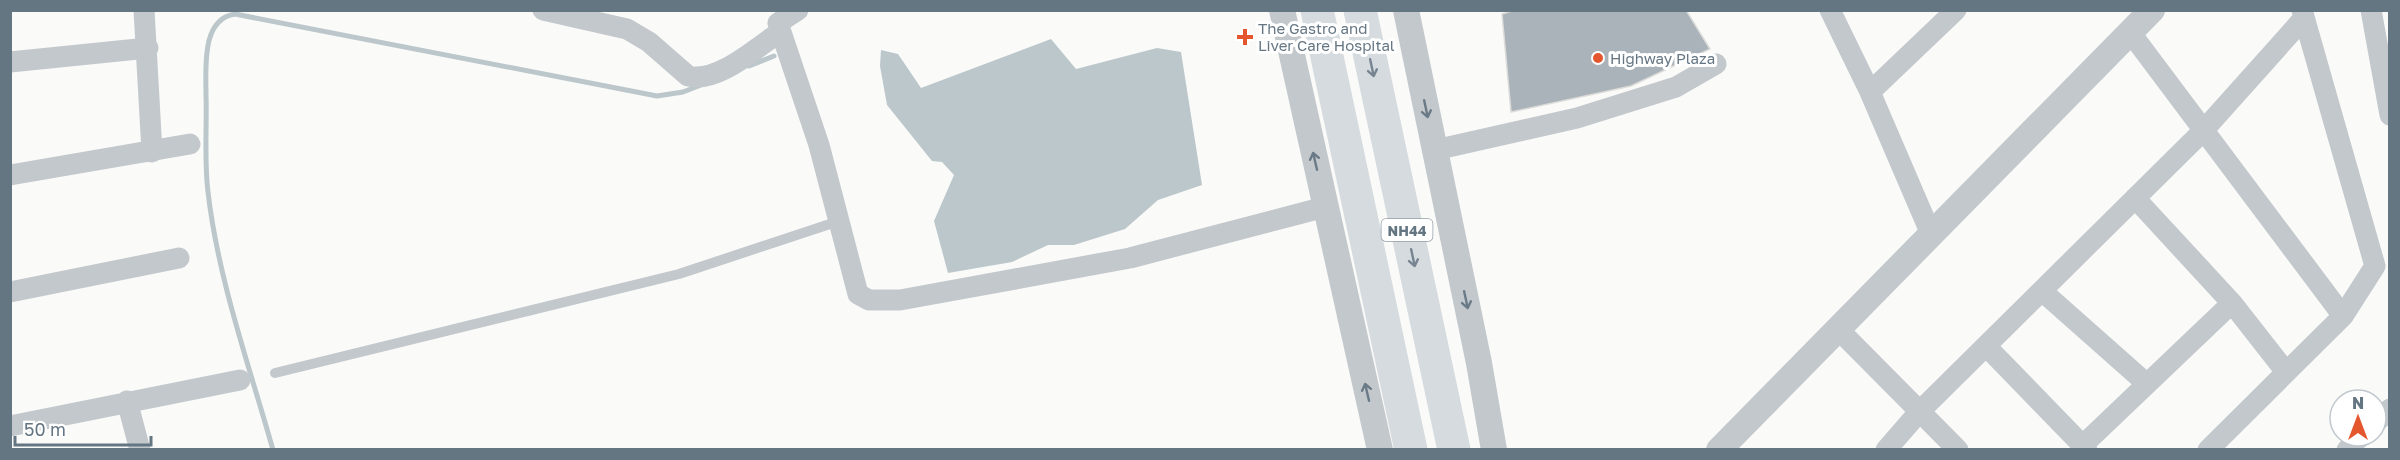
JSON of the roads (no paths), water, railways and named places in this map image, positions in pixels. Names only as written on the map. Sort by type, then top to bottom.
[{"type":"highway","name":"NH44","points":[[1317,10],[1411,450]]},
{"type":"highway","name":"NH44","points":[[1360,10],[1454,450]]},
{"type":"street","points":[[543,10],[627,29],[649,42],[688,76],[696,78],[718,73],[780,32]]},
{"type":"street","points":[[798,10],[778,23],[780,32],[819,145],[858,294],[869,300],[900,300],[1130,258],[1325,207]]},
{"type":"street","points":[[1282,10],[1380,450]]},
{"type":"street","points":[[1406,10],[1479,363],[1494,450]]},
{"type":"street","points":[[1870,92],[1956,10]]},
{"type":"street","points":[[1719,450],[2152,10]]},
{"type":"street","points":[[2371,10],[2390,115]]},
{"type":"street","points":[[142,11],[148,48],[152,152]]},
{"type":"street","points":[[1837,14],[1931,234]]},
{"type":"street","points":[[1886,450],[1919,412],[2202,132],[2303,14]]},
{"type":"street","points":[[2208,450],[2343,316],[2375,266],[2303,14]]},
{"type":"street","points":[[2130,32],[2202,132],[2343,316]]},
{"type":"street","points":[[10,62],[148,48]]},
{"type":"street","points":[[1435,150],[1577,118],[1676,87],[1716,64]]},
{"type":"street","points":[[10,175],[190,144]]},
{"type":"street","points":[[2136,198],[2232,303],[2286,372]]},
{"type":"street","points":[[10,292],[179,258]]},
{"type":"street","points":[[2042,291],[2147,384]]},
{"type":"street","points":[[1986,346],[2085,447],[2232,303]]},
{"type":"street","points":[[1838,329],[1958,450]]},
{"type":"street","points":[[10,426],[240,380]]},
{"type":"street","points":[[128,401],[140,450]]},
{"type":"lane","points":[[275,374],[680,274],[839,221]]},
{"type":"waterway","points":[[273,450],[227,289],[208,192],[206,59],[211,35],[216,25],[224,18],[235,14],[657,96],[683,92],[701,85]]},
{"type":"waterway","points":[[749,66],[774,56]]},
{"type":"place","name":"The Gastro and Liver Care Hospital","points":[[1245,37]]},
{"type":"place","name":"Highway Plaza","points":[[1598,58]]}]
